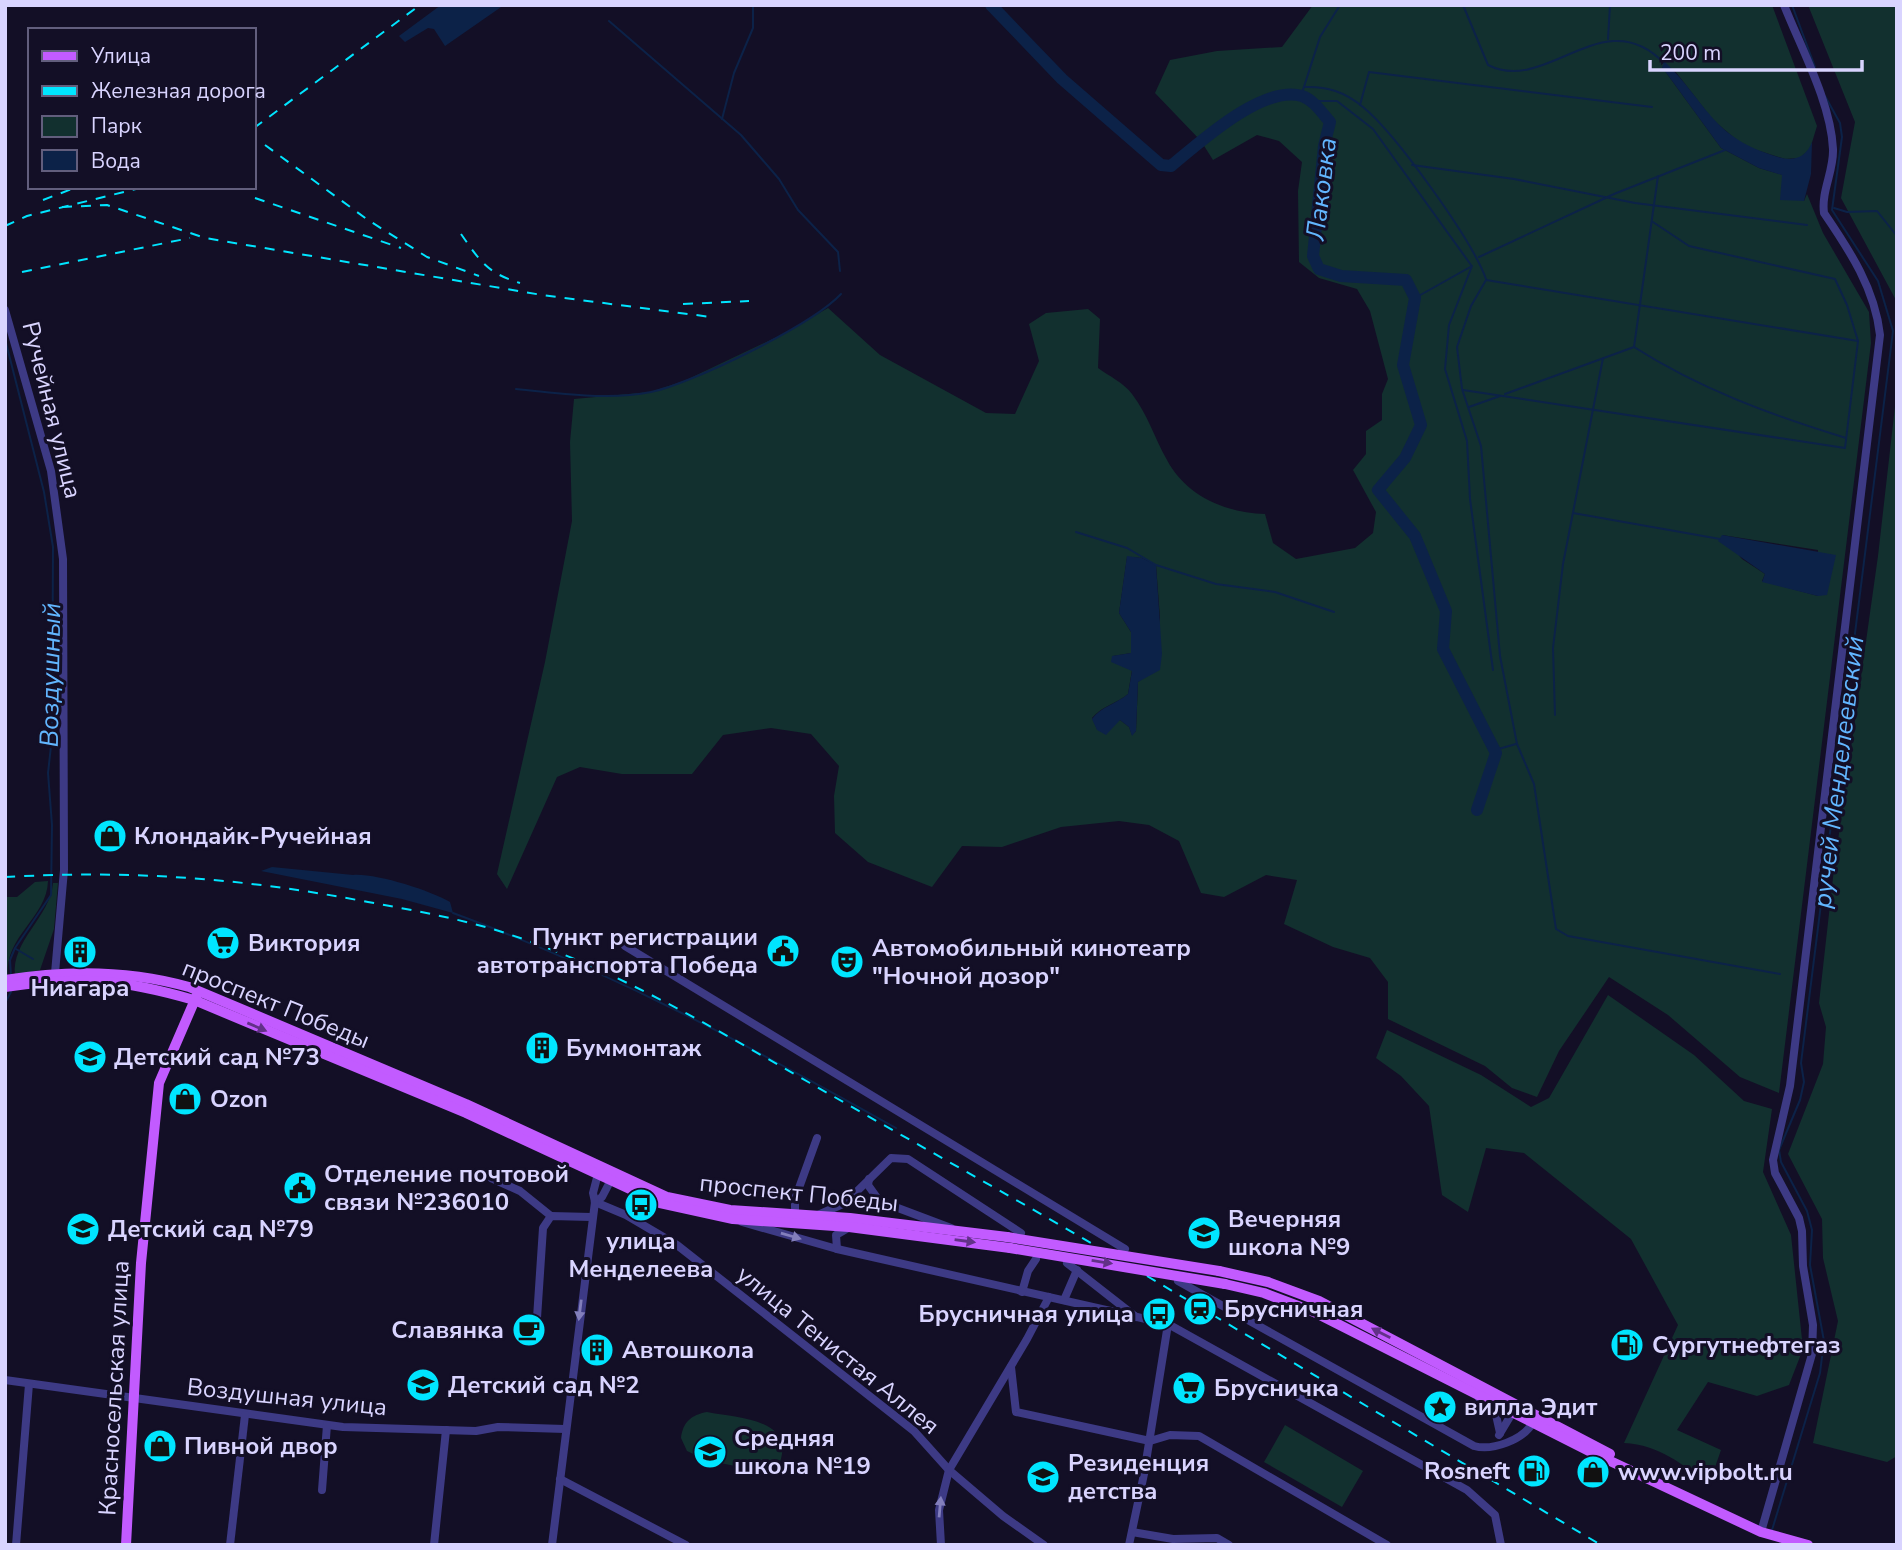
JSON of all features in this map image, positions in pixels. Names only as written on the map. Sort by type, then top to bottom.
[{"type":"main road","name":"проспект Победы","points":[[5,987],[13,981],[54,977],[144,978],[197,996],[466,1104],[660,1203],[733,1219],[849,1227],[1010,1248],[1264,1293],[1314,1312],[1474,1392],[1515,1408],[1533,1422],[1761,1532],[1808,1545]]},
{"type":"main road","name":"Красносельская улица","points":[[126,1545],[136,1398],[141,1263],[159,1083],[197,996]]},
{"type":"main road","name":"проспект Победы","points":[[612,1178],[667,1197],[707,1207],[957,1230],[1219,1271],[1268,1282],[1320,1301],[1515,1408],[1618,1458],[1629,1468]]},
{"type":"street","points":[[1761,1532],[1812,1354],[1813,1325],[1803,1266],[1802,1231],[1799,1218],[1775,1173],[1773,1152],[1790,1086],[1880,335],[1877,310],[1870,288],[1824,213],[1823,203],[1833,151],[1831,125],[1784,5]]},
{"type":"street","name":"Ручейная улица","points":[[5,310],[51,471],[64,559],[64,870],[54,977]]},
{"type":"street","points":[[625,946],[1125,1249]]},
{"type":"street","points":[[794,1214],[795,1199],[817,1138]]},
{"type":"street","points":[[815,1215],[845,1203],[891,1158],[908,1159],[1021,1233]]},
{"type":"street","points":[[595,1202],[593,1193],[599,1172]]},
{"type":"street","points":[[491,1178],[520,1191],[551,1216],[591,1217]]},
{"type":"street","points":[[552,1545],[591,1217],[595,1202],[612,1178]]},
{"type":"street","points":[[869,1179],[868,1185],[878,1199],[957,1230]]},
{"type":"street","name":"улица Тенистая Аллея","points":[[595,1202],[626,1215],[677,1245],[914,1431],[949,1469],[1003,1516],[1044,1545]]},
{"type":"street","points":[[537,1318],[542,1228],[551,1216]]},
{"type":"street","points":[[733,1219],[837,1249],[1168,1324],[1467,1490],[1495,1516],[1501,1545]]},
{"type":"street","points":[[837,1249],[836,1235],[849,1227]]},
{"type":"street","points":[[1022,1292],[1028,1271],[1036,1259]]},
{"type":"street","points":[[1067,1264],[1136,1317]]},
{"type":"street","points":[[1064,1300],[1077,1270]]},
{"type":"street","points":[[1178,1281],[1474,1446],[1492,1447],[1526,1432],[1533,1422]]},
{"type":"street","points":[[941,1545],[939,1510],[949,1469],[1011,1367],[1049,1297]]},
{"type":"street","points":[[1129,1545],[1150,1441],[1168,1324]]},
{"type":"street","points":[[1011,1367],[1016,1412],[1150,1441],[1170,1435],[1199,1436],[1387,1545]]},
{"type":"street","name":"Воздушная улица","points":[[5,1380],[327,1425],[476,1431],[498,1427],[565,1429]]},
{"type":"street","points":[[16,1545],[29,1384]]},
{"type":"street","points":[[1474,1392],[1496,1415],[1500,1433]]},
{"type":"street","points":[[1492,1447],[1515,1408]]},
{"type":"street","points":[[230,1545],[245,1415]]},
{"type":"street","points":[[322,1490],[327,1425]]},
{"type":"street","points":[[434,1545],[446,1430]]},
{"type":"street","points":[[560,1479],[686,1545]]},
{"type":"street","points":[[1132,1532],[1173,1539],[1217,1538],[1229,1545]]},
{"type":"green space","points":[[1313,5],[1772,5],[1817,126],[1810,149],[1800,158],[1785,159],[1744,146],[1713,120],[1675,71],[1662,67],[1721,148],[1759,168],[1783,175],[1782,183],[1804,201],[1807,194],[1823,233],[1869,312],[1871,343],[1779,1093],[1740,1077],[1668,1015],[1609,977],[1559,1051],[1537,1097],[1512,1088],[1485,1066],[1388,1019],[1388,982],[1370,958],[1333,947],[1284,924],[1297,880],[1266,875],[1224,897],[1201,893],[1179,841],[1149,825],[1119,821],[1061,827],[1002,847],[962,846],[932,887],[868,862],[835,833],[834,796],[839,766],[811,734],[771,728],[723,735],[692,774],[622,774],[580,767],[557,777],[507,889],[497,874],[545,662],[572,521],[570,442],[574,399],[650,392],[684,381],[783,334],[828,308],[880,355],[986,413],[1015,414],[1039,361],[1029,324],[1046,313],[1088,309],[1100,319],[1098,368],[1129,390],[1175,473],[1196,493],[1222,506],[1265,514],[1273,543],[1296,559],[1355,548],[1373,533],[1376,512],[1353,470],[1366,454],[1366,431],[1382,420],[1382,394],[1388,379],[1370,311],[1357,289],[1319,278],[1299,262],[1298,191],[1302,162],[1279,141],[1257,135],[1213,160],[1201,141],[1155,93],[1170,60],[1217,51],[1282,47]],"holes":[[[1722,535],[1818,550],[1818,596],[1762,581],[1765,574],[1742,559]],[[1127,557],[1142,558],[1156,565],[1160,618],[1150,673],[1138,682],[1136,731],[1132,735],[1129,727],[1120,720],[1097,729],[1092,718],[1128,694],[1132,670],[1113,656],[1131,653],[1131,632],[1119,613]]]},
{"type":"green space","points":[[1808,5],[1897,5],[1897,302],[1841,198],[1855,122]]},
{"type":"green space","points":[[1897,389],[1897,1456],[1887,1462],[1813,1443],[1838,1321],[1823,1258],[1822,1219],[1788,1154],[1823,1064],[1826,1027],[1819,1003],[1834,869],[1878,556]]},
{"type":"green space","points":[[48,881],[41,906],[12,949],[8,976],[5,976],[5,897],[17,897],[35,882]]},
{"type":"green space","points":[[53,883],[58,883],[54,929],[40,970],[15,976],[19,951],[45,907]]},
{"type":"green space","points":[[1608,995],[1694,1055],[1744,1101],[1772,1109],[1763,1172],[1791,1235],[1803,1349],[1789,1385],[1757,1396],[1708,1382],[1677,1430],[1721,1450],[1709,1485],[1660,1452],[1649,1447],[1624,1443],[1678,1325],[1631,1239],[1524,1153],[1486,1148],[1468,1212],[1442,1195],[1429,1106],[1401,1076],[1376,1058],[1387,1030],[1481,1075],[1531,1107],[1549,1098]]},
{"type":"green space","points":[[707,1412],[747,1419],[771,1428],[779,1436],[782,1447],[780,1462],[772,1466],[748,1468],[720,1463],[687,1451],[681,1438],[686,1424],[692,1417]]},
{"type":"green space","points":[[1285,1425],[1363,1471],[1342,1507],[1264,1462]]},
{"type":"water","points":[[441,5],[504,5],[445,46],[434,29],[428,28],[405,42],[399,36]]},
{"type":"water","points":[[1665,62],[1713,118],[1738,140],[1756,149],[1790,159],[1803,155],[1812,142],[1811,174],[1804,201],[1780,200],[1782,175],[1759,168],[1721,148],[1662,67]]},
{"type":"water","points":[[1722,535],[1836,555],[1827,595],[1818,596],[1762,582],[1765,574],[1718,541]]},
{"type":"water","points":[[1127,556],[1142,558],[1156,565],[1162,654],[1160,670],[1138,682],[1136,731],[1132,736],[1129,727],[1120,720],[1106,735],[1097,730],[1092,719],[1128,694],[1132,671],[1111,662],[1112,656],[1131,653],[1131,632],[1119,613]]},
{"type":"water","points":[[272,867],[363,875],[388,880],[441,897],[450,902],[453,913],[402,899],[261,871]]},
{"type":"waterway","points":[[722,119],[734,73],[753,28],[753,5]]},
{"type":"waterway","name":"Лаковка","points":[[991,5],[1062,79],[1161,165],[1171,166],[1232,118],[1269,99],[1286,95],[1302,96],[1314,104],[1330,122],[1324,146],[1313,256],[1319,269],[1341,276],[1406,280],[1415,298],[1403,365],[1421,425],[1405,458],[1378,490],[1415,536],[1446,611],[1443,649],[1496,753],[1477,810]]},
{"type":"waterway","points":[[1301,96],[1320,37],[1340,5]]},
{"type":"waterway","points":[[1463,5],[1488,65],[1510,71],[1532,68],[1597,44],[1619,41],[1641,46],[1664,63]]},
{"type":"waterway","points":[[1608,39],[1610,5]]},
{"type":"waterway","name":"ручей Менделеевский","points":[[1792,5],[1815,67]]},
{"type":"waterway","points":[[609,21],[741,135],[779,179],[798,210],[838,252],[840,271]]},
{"type":"waterway","points":[[1360,105],[1369,72],[1652,107]]},
{"type":"waterway","points":[[1304,87],[1328,89],[1342,94],[1363,107],[1377,121],[1432,188],[1466,239],[1486,279]]},
{"type":"waterway","name":"ручей Менделеевский","points":[[1772,1530],[1820,1373],[1824,1341],[1810,1265],[1812,1230],[1807,1211],[1781,1162],[1779,1150],[1800,1100],[1804,1082],[1801,1063],[1893,331],[1878,281],[1832,210],[1842,137],[1840,123],[1825,96]]},
{"type":"waterway","points":[[1311,101],[1337,101],[1373,129],[1471,265]]},
{"type":"waterway","points":[[1479,257],[1614,194],[1725,150]]},
{"type":"waterway","points":[[1412,165],[1514,179],[1635,203],[1807,225]]},
{"type":"waterway","points":[[1505,394],[1634,347],[1658,176]]},
{"type":"waterway","points":[[1834,208],[1847,212],[1877,211],[1897,236]]},
{"type":"waterway","points":[[1463,390],[1845,448],[1858,341],[1847,305],[1835,279],[1689,246],[1653,222]]},
{"type":"waterway","points":[[1415,298],[1472,266],[1449,325],[1445,369],[1467,441],[1470,499],[1493,670]]},
{"type":"waterway","points":[[1780,974],[1568,936],[1556,929],[1534,784],[1517,744],[1500,656],[1481,446],[1462,389],[1457,347],[1471,306],[1486,280],[1858,341]]},
{"type":"waterway","points":[[516,389],[618,396],[651,392],[694,377],[751,351],[805,321],[841,294]]},
{"type":"waterway","name":"Воздушный","points":[[5,339],[44,492],[53,547],[52,737],[48,773],[52,825],[51,895],[15,948],[10,960],[11,976]]},
{"type":"waterway","points":[[1634,347],[1684,376],[1737,400],[1846,438]]},
{"type":"waterway","points":[[1555,715],[1553,648],[1563,564],[1603,358]]},
{"type":"waterway","points":[[1469,407],[1500,396]]},
{"type":"waterway","points":[[1573,513],[1720,539]]},
{"type":"waterway","points":[[1076,532],[1127,548],[1156,565],[1216,584],[1275,592],[1334,612]]},
{"type":"waterway","points":[[1495,750],[1516,744]]},
{"type":"waterway","points":[[453,913],[567,959],[679,1012],[896,1128]]},
{"type":"waterway","points":[[16,949],[33,959]]},
{"type":"waterway","name":"Воздушный","points":[[5,1003],[11,992]]},
{"type":"railway","points":[[256,127],[420,5]]},
{"type":"railway","points":[[265,145],[368,220],[427,257],[479,276]]},
{"type":"railway","points":[[43,200],[72,189]]},
{"type":"railway","points":[[5,226],[27,216],[136,189]]},
{"type":"railway","points":[[255,198],[401,248]]},
{"type":"railway","points":[[62,207],[107,205],[205,238],[542,295],[711,317]]},
{"type":"railway","points":[[461,234],[485,265],[520,283]]},
{"type":"railway","points":[[22,272],[190,238]]},
{"type":"railway","points":[[683,304],[749,301]]},
{"type":"railway","points":[[5,877],[98,875],[232,882],[384,905],[499,931],[540,945],[659,999],[1091,1243]]},
{"type":"railway","points":[[1147,1276],[1601,1545]]},
{"type":"place","name":"Клондайк-Ручейная","points":[[110,836]]},
{"type":"place","name":"Виктория","points":[[223,943]]},
{"type":"place","name":"Пункт регистрации автотранспорта Победа","points":[[783,951]]},
{"type":"place","name":"Ниагара","points":[[80,952]]},
{"type":"place","name":"Автомобильный кинотеатр \"Ночной дозор\"","points":[[847,962]]},
{"type":"place","name":"Буммонтаж","points":[[542,1048]]},
{"type":"place","name":"Детский сад №73","points":[[90,1057]]},
{"type":"place","name":"Ozon","points":[[185,1099]]},
{"type":"place","name":"Отделение почтовой связи №236010","points":[[300,1188]]},
{"type":"place","name":"улица Менделеева","points":[[641,1205]]},
{"type":"place","name":"Детский сад №79","points":[[83,1229]]},
{"type":"place","name":"Вечерняя школа №9","points":[[1204,1233]]},
{"type":"place","name":"Брусничная","points":[[1200,1309]]},
{"type":"place","name":"Брусничная улица","points":[[1159,1314]]},
{"type":"place","name":"Славянка","points":[[529,1330]]},
{"type":"place","name":"Сургутнефтегаз","points":[[1627,1345]]},
{"type":"place","name":"Автошкола","points":[[597,1350]]},
{"type":"place","name":"Детский сад №2","points":[[423,1385]]},
{"type":"place","name":"Брусничка","points":[[1189,1388]]},
{"type":"place","name":"вилла Эдит","points":[[1440,1407]]},
{"type":"place","name":"Пивной двор","points":[[160,1446]]},
{"type":"place","name":"Средняя школа №19","points":[[710,1452]]},
{"type":"place","name":"Rosneft","points":[[1534,1471]]},
{"type":"place","name":"www.vipbolt.ru","points":[[1593,1472]]},
{"type":"place","name":"Резиденция детства","points":[[1043,1477]]}]
